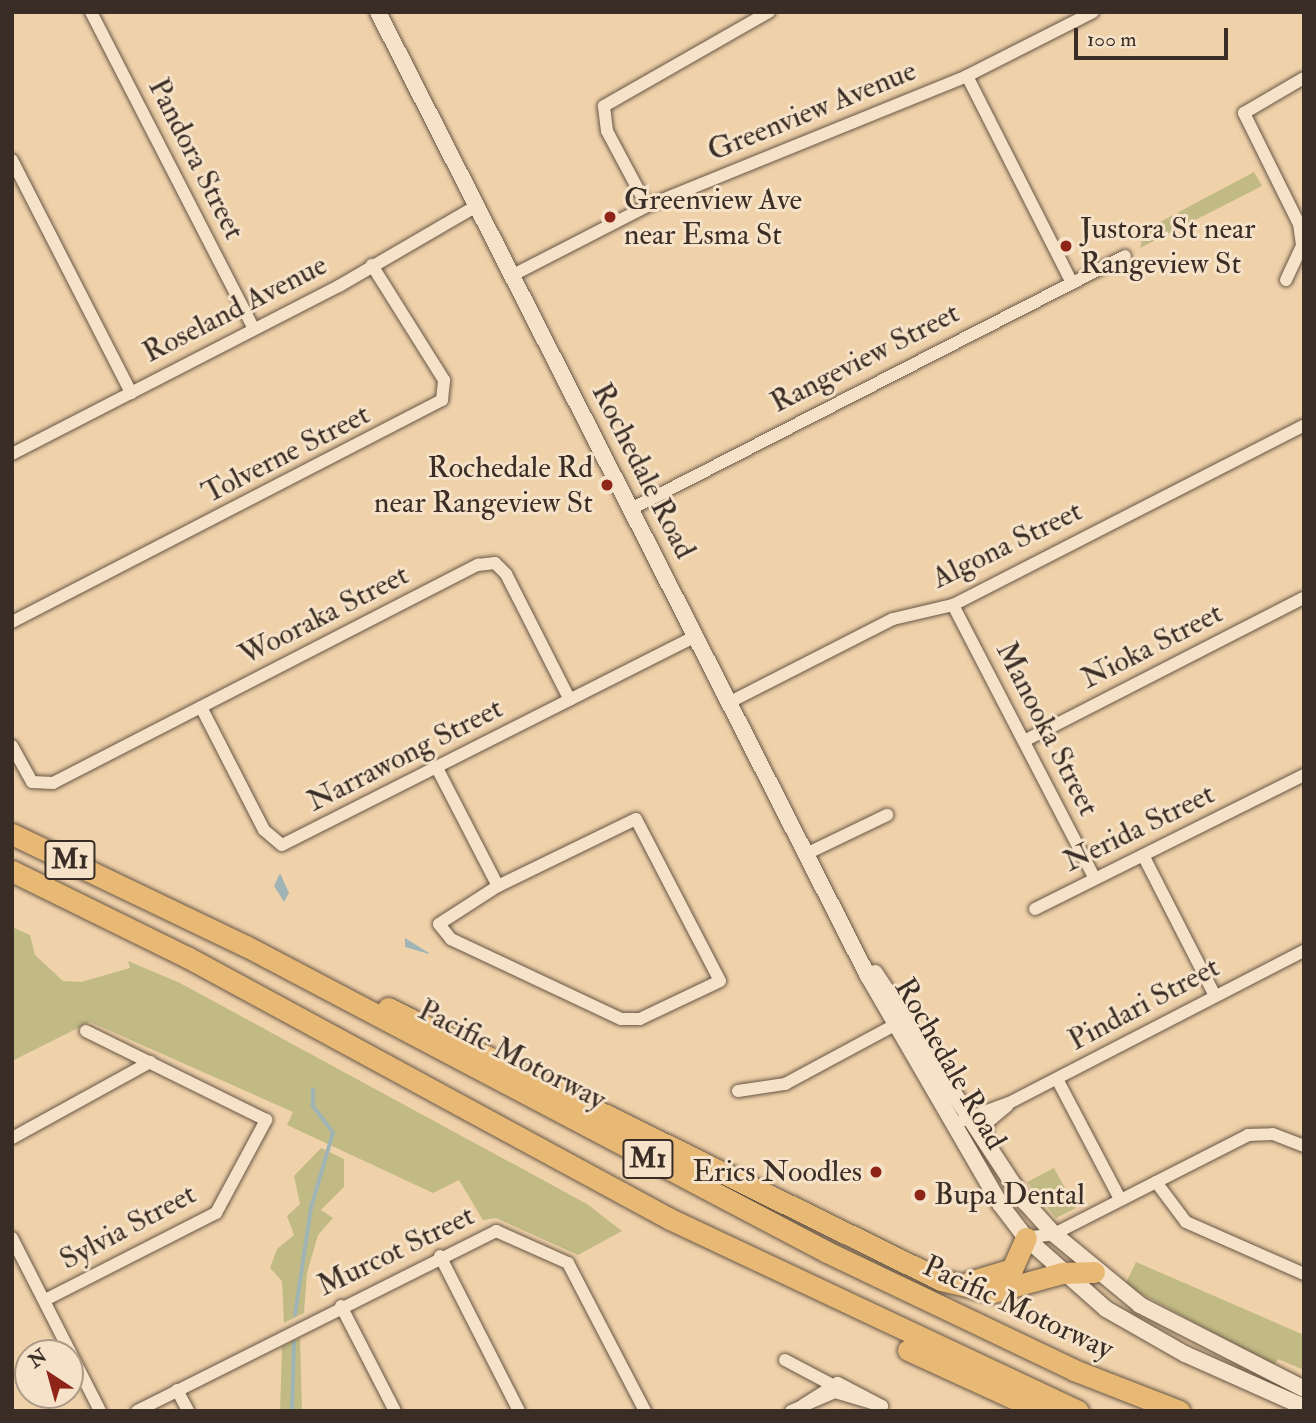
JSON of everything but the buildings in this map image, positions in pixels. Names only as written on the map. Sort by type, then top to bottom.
[{"type":"highway","name":"Pacific Motorway","points":[[12,834],[127,886],[827,1252],[1074,1370],[1179,1411]]},
{"type":"highway","name":"M1","points":[[12,871],[187,957],[541,1151],[802,1285],[1078,1411]]},
{"type":"highway","points":[[127,886],[187,903],[504,1066],[957,1285],[1004,1291],[1062,1273],[1094,1272]]},
{"type":"highway","points":[[541,1151],[643,1216],[1041,1411]]},
{"type":"highway","points":[[957,1285],[1006,1273],[1020,1259],[1026,1238]]},
{"type":"main road","name":"Rochedale Road","points":[[378,12],[859,954],[901,1021],[1054,1234],[1094,1272],[1198,1338],[1304,1389]]},
{"type":"main road","name":"Rochedale Road","points":[[901,1021],[953,1127],[1026,1238],[1062,1273],[1141,1332],[1304,1407]]},
{"type":"street","name":"Pandora Street","points":[[91,12],[254,329]]},
{"type":"street","points":[[647,206],[607,131],[604,106],[769,12]]},
{"type":"street","name":"Greenview Avenue","points":[[513,275],[647,206],[967,76],[1093,12]]},
{"type":"street","points":[[967,76],[1071,281]]},
{"type":"street","points":[[1286,280],[1302,245],[1302,222],[1244,120],[1248,108],[1304,78]]},
{"type":"street","points":[[12,160],[131,393]]},
{"type":"street","name":"Roseland Avenue","points":[[12,454],[254,329],[478,205]]},
{"type":"street","name":"Rangeview Street","points":[[631,509],[1071,281],[1125,256]]},
{"type":"street","name":"Tolverne Street","points":[[12,622],[434,408],[444,380],[372,265]]},
{"type":"street","name":"Algona Street","points":[[730,702],[893,619],[953,605],[1304,425]]},
{"type":"street","name":"Wooraka Street","points":[[12,746],[38,786],[201,707],[478,565],[495,564],[506,574],[570,700]]},
{"type":"street","name":"Nioka Street","points":[[1024,741],[1304,598]]},
{"type":"street","name":"Manooka Street","points":[[953,605],[1094,877]]},
{"type":"street","name":"Narrawong Street","points":[[201,707],[276,844],[291,842],[696,636]]},
{"type":"street","points":[[437,768],[498,886]]},
{"type":"street","name":"Nerida Street","points":[[1035,909],[1094,877],[1143,857],[1304,775]]},
{"type":"street","points":[[808,853],[887,815]]},
{"type":"street","points":[[636,820],[720,981],[640,1019],[621,1019],[451,939],[439,924],[498,886],[636,820]]},
{"type":"street","points":[[1143,857],[1215,996]]},
{"type":"street","name":"Pindari Street","points":[[953,1127],[969,1116],[1009,1103],[1057,1079],[1304,951]]},
{"type":"street","points":[[738,1091],[785,1084],[901,1021]]},
{"type":"street","points":[[86,1031],[150,1062]]},
{"type":"street","points":[[12,1138],[150,1062]]},
{"type":"street","name":"Sylvia Street","points":[[45,1300],[216,1213],[266,1119],[150,1062]]},
{"type":"street","points":[[1057,1079],[1120,1199]]},
{"type":"street","name":"Pindari Street","points":[[985,1141],[988,1122],[1009,1103]]},
{"type":"street","points":[[1026,1238],[1054,1234],[1248,1135],[1273,1134],[1304,1146]]},
{"type":"street","points":[[1156,1182],[1186,1222],[1304,1274]]},
{"type":"street","name":"Murcot Street","points":[[137,1411],[440,1256],[496,1231],[568,1263],[645,1411]]},
{"type":"street","points":[[12,1238],[100,1411]]},
{"type":"street","points":[[440,1256],[519,1411]]},
{"type":"street","points":[[341,1306],[394,1411]]},
{"type":"street","points":[[785,1360],[836,1388],[888,1408]]},
{"type":"street","points":[[811,1372],[818,1393]]},
{"type":"street","points":[[797,1408],[818,1393],[836,1388]]},
{"type":"street","points":[[797,1408],[836,1388]]},
{"type":"street","points":[[177,1390],[188,1411]]},
{"type":"shaded area","points":[[1254,172],[1262,186],[1140,248],[1145,230]]},
{"type":"shaded area","points":[[280,873],[289,893],[284,902],[274,886]]},
{"type":"shaded area","points":[[12,927],[30,935],[35,955],[63,981],[81,982],[130,968],[128,961],[180,983],[587,1204],[622,1231],[578,1255],[496,1218],[483,1220],[459,1180],[433,1193],[287,1125],[293,1112],[90,1022],[12,1061]]},
{"type":"shaded area","points":[[405,938],[429,953],[429,954],[405,947]]},
{"type":"shaded area","points":[[321,1148],[344,1159],[344,1187],[321,1210],[333,1218],[318,1235],[307,1273],[304,1313],[284,1323],[282,1281],[270,1268],[277,1249],[294,1235],[287,1216],[300,1204],[294,1176]]},
{"type":"shaded area","points":[[1054,1168],[1076,1208],[1056,1218],[1027,1182]]},
{"type":"shaded area","points":[[1136,1262],[1304,1335],[1304,1370],[1278,1359],[1274,1365],[1125,1285]]},
{"type":"shaded area","points":[[300,1338],[302,1411],[280,1411],[282,1347]]},
{"type":"waterway","points":[[295,1315],[311,1208],[333,1133],[313,1106],[313,1090]]},
{"type":"waterway","points":[[292,1411],[294,1343]]},
{"type":"place","name":"Greenview Ave near Esma St","points":[[610,217]]},
{"type":"place","name":"Justora St near Rangeview St","points":[[1066,246]]},
{"type":"place","name":"Rochedale Rd near Rangeview St","points":[[607,485]]},
{"type":"place","name":"Erics Noodles","points":[[876,1172]]},
{"type":"place","name":"Bupa Dental","points":[[920,1195]]}]
